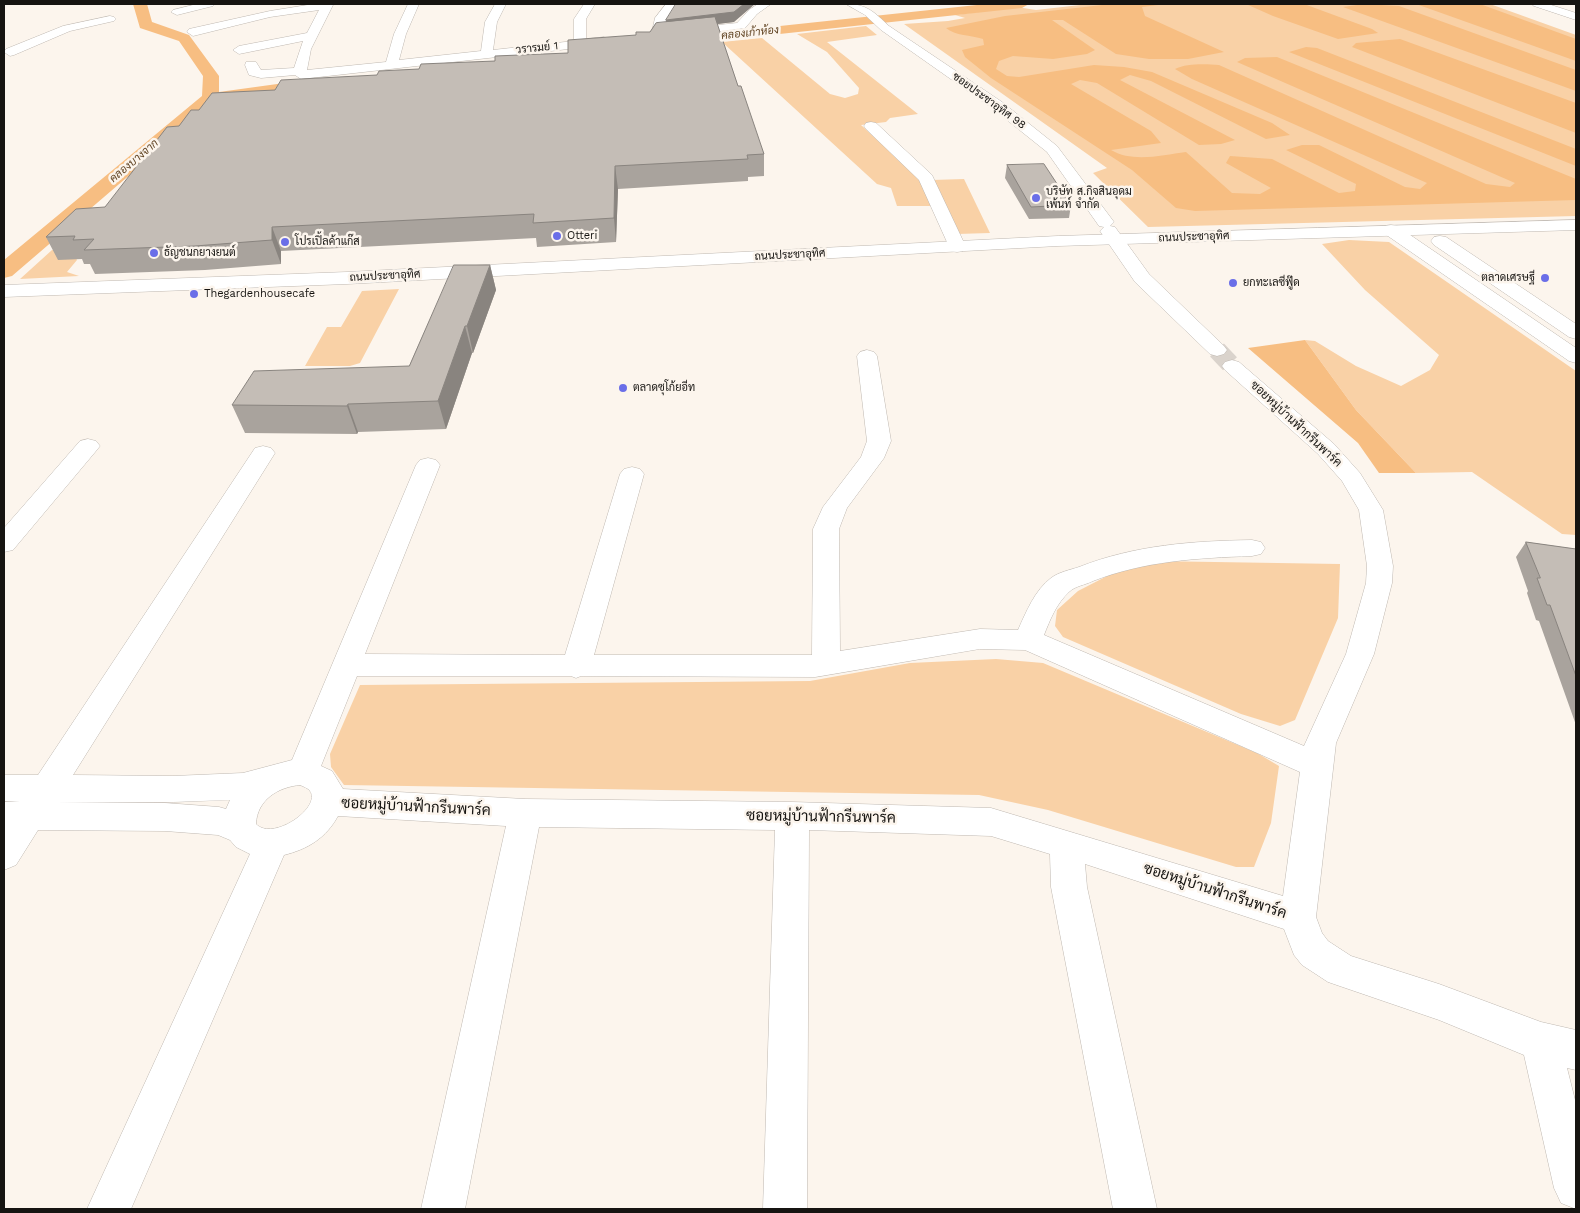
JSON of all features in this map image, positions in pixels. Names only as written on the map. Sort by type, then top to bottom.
[{"type":"street","points":[[177,12],[209,4]]},
{"type":"street","points":[[193,32],[280,12],[327,4],[324,14],[305,51],[300,73]]},
{"type":"street","points":[[391,66],[400,34],[413,4]]},
{"type":"street","points":[[487,53],[488,26],[492,15],[500,4]]},
{"type":"street","points":[[580,43],[580,19],[589,4]]},
{"type":"street","points":[[672,4],[663,13],[653,36],[741,26],[753,12],[765,4]]},
{"type":"street","name":"ซอยประชาอุทิศ 98","points":[[851,4],[869,13],[885,28],[997,104],[1052,150],[1109,231]]},
{"type":"street","points":[[1538,4],[1576,17]]},
{"type":"street","points":[[6,51],[67,28],[110,18]]},
{"type":"street","points":[[239,50],[312,35]]},
{"type":"street","name":"วรารมย์ 1","points":[[251,65],[254,72],[261,74],[300,73],[391,66],[487,53],[619,40]]},
{"type":"street","points":[[871,126],[926,178],[957,247]]},
{"type":"street","name":"ถนนประชาอุทิศ","points":[[4,292],[347,278],[957,247],[1109,231],[1391,230],[1576,225]]},
{"type":"street","points":[[1422,229],[1576,333]]},
{"type":"street","points":[[1391,230],[1576,357]]},
{"type":"street","name":"ซอยหมู่บ้านฟ้ากรีนพาร์ค","points":[[1109,231],[1142,278],[1224,358],[1326,449],[1352,478],[1371,510],[1380,566],[1379,583],[1360,654],[1320,743],[1298,917],[1307,943],[1315,954],[1341,970],[1439,1002],[1559,1046]]},
{"type":"street","points":[[826,665],[826,528],[834,506],[872,458],[879,441],[867,356]]},
{"type":"street","points":[[4,544],[88,446]]},
{"type":"street","points":[[4,855],[16,816],[46,788],[263,453]]},
{"type":"street","points":[[4,788],[173,789],[243,786],[267,781],[289,773],[303,772],[428,465]]},
{"type":"street","points":[[576,667],[632,474]]},
{"type":"street","points":[[1028,640],[1041,608],[1061,584],[1105,565],[1159,554],[1212,549],[1252,548]]},
{"type":"street","points":[[346,666],[815,666],[980,639],[1028,640],[1317,765]]},
{"type":"street","name":"ซอยหมู่บ้านฟ้ากรีนพาร์ค","points":[[256,836],[295,837],[314,825],[324,813],[329,802],[329,791],[324,782],[315,775],[303,772]]},
{"type":"street","points":[[256,836],[238,818],[249,795],[267,781]]},
{"type":"street","name":"ซอยหมู่บ้านฟ้ากรีนพาร์ค","points":[[329,802],[525,813],[792,816],[991,822],[1298,917]]},
{"type":"street","points":[[443,1209],[525,813]]},
{"type":"street","points":[[16,816],[165,817],[219,821],[256,836]]},
{"type":"street","points":[[785,1209],[792,816]]},
{"type":"street","points":[[109,1209],[256,836]]},
{"type":"street","points":[[1067,844],[1069,887],[1135,1209]]},
{"type":"street","points":[[1559,1046],[1576,1188]]},
{"type":"shaded area","points":[[1089,4],[1490,4],[1576,35],[1576,216],[1148,227],[1093,173],[1107,168],[904,24],[948,21],[965,18],[955,15],[1017,7],[1036,10]]},
{"type":"shaded area","points":[[1111,4],[1166,4],[1142,7],[1145,16],[1224,52],[1188,59],[1149,59],[1116,54],[1063,20],[1052,20],[1095,50],[1087,54],[1053,59],[1013,56],[999,61],[996,69],[1007,76],[1019,77],[1094,65],[1124,67],[1152,72],[1272,123],[1290,135],[1266,139],[1151,81],[1130,75],[1120,80],[1235,140],[1221,144],[1199,145],[1097,83],[1080,80],[1071,84],[1151,131],[1161,143],[1111,150],[1120,154],[1148,157],[1186,152],[1232,193],[1260,194],[1271,188],[1226,163],[1230,156],[1272,159],[1339,193],[1355,191],[1356,184],[1286,150],[1302,145],[1319,145],[1405,187],[1420,189],[1427,183],[1192,79],[1175,69],[1191,65],[1219,65],[1486,184],[1510,187],[1515,183],[1237,62],[1245,58],[1277,57],[1576,179],[1576,200],[1195,211],[1176,208],[1132,170],[991,78],[965,57],[962,50],[984,45],[983,39],[958,34],[946,28],[1005,16]]},
{"type":"shaded area","points":[[1246,4],[1304,4],[1372,29],[1378,33],[1338,39],[1273,16]]},
{"type":"shaded area","points":[[1364,4],[1399,6],[1576,70],[1576,91],[1343,7]]},
{"type":"shaded area","points":[[1416,4],[1480,4],[1576,39],[1576,61]]},
{"type":"shaded area","points":[[866,26],[877,35],[827,42],[918,114],[890,118],[886,122],[861,125],[918,177],[931,206],[897,206],[891,188],[877,184],[722,42],[762,38],[830,94],[845,98],[858,94],[859,88],[827,52],[797,34]]},
{"type":"shaded area","points":[[1400,39],[1576,103],[1576,133],[1352,47],[1356,43]]},
{"type":"shaded area","points":[[1306,47],[1317,48],[1576,149],[1576,166],[1289,52]]},
{"type":"shaded area","points":[[964,179],[990,233],[957,234],[932,180]]},
{"type":"shaded area","points":[[1349,240],[1389,242],[1576,371],[1576,535],[1562,534],[1472,472],[1416,473],[1356,410],[1305,340],[1315,341],[1356,366],[1401,386],[1430,370],[1439,355],[1365,290],[1322,244]]},
{"type":"shaded area","points":[[72,249],[77,260],[67,272],[79,276],[20,279],[52,250]]},
{"type":"shaded area","points":[[399,289],[360,363],[350,366],[305,366],[327,327],[341,327],[362,291]]},
{"type":"shaded area","points":[[1305,340],[1356,410],[1416,473],[1379,473],[1358,443],[1248,348]]},
{"type":"shaded area","points":[[1152,561],[1340,564],[1338,618],[1295,720],[1280,726],[1241,714],[1063,637],[1055,626],[1057,610],[1078,591],[1113,573]]},
{"type":"shaded area","points":[[996,659],[1043,663],[1257,753],[1279,766],[1271,823],[1254,867],[1236,867],[1048,810],[979,795],[344,785],[331,767],[330,754],[360,685],[810,681],[910,663]]},
{"type":"building","points":[[676,4],[744,4],[734,12],[666,20]]},
{"type":"building","points":[[715,17],[738,86],[741,86],[764,154],[747,155],[748,159],[615,166],[614,218],[533,223],[534,214],[272,227],[272,240],[195,246],[84,250],[94,239],[73,240],[75,236],[46,237],[76,209],[105,207],[167,127],[179,126],[191,110],[199,110],[212,93],[275,90],[281,80],[377,75],[379,71],[419,69],[421,64],[495,61],[495,56],[568,53],[568,40],[636,35],[636,32],[650,32],[656,23]]},
{"type":"building","points":[[1044,164],[1071,205],[1031,207],[1007,165]]},
{"type":"building","points":[[454,265],[490,265],[467,326],[465,326],[438,401],[348,404],[347,406],[232,405],[254,371],[409,366]]},
{"type":"building","points":[[1526,542],[1576,549],[1576,676],[1550,605],[1547,605],[1537,578],[1540,578]]},
{"type":"waterway","name":"คลองบางจาก","points":[[4,271],[210,98],[211,76],[184,38],[145,25],[140,4]]},
{"type":"waterway","name":"คลองเก้าห้อง","points":[[677,41],[1022,4]]},
{"type":"waterway","name":"คลองเก้าห้อง","points":[[223,96],[321,83]]},
{"type":"tunnel","points":[[1217,350],[1232,366]]},
{"type":"place","name":"บริษัท ส.กิจสินอุดม เพ้นท์ จำกัด","points":[[1036,198]]},
{"type":"place","name":"Otteri","points":[[557,236]]},
{"type":"place","name":"โปรเปิ้ลค้าแก๊ส","points":[[285,242]]},
{"type":"place","name":"ธัญชนกยางยนต์","points":[[154,253]]},
{"type":"place","name":"ตลาดเศรษฐี","points":[[1545,278]]},
{"type":"place","name":"ยกทะเลซีฟู๊ด","points":[[1233,283]]},
{"type":"place","name":"Thegardenhousecafe","points":[[194,294]]},
{"type":"place","name":"ตลาดซุโก้ยอีท","points":[[623,388]]}]
